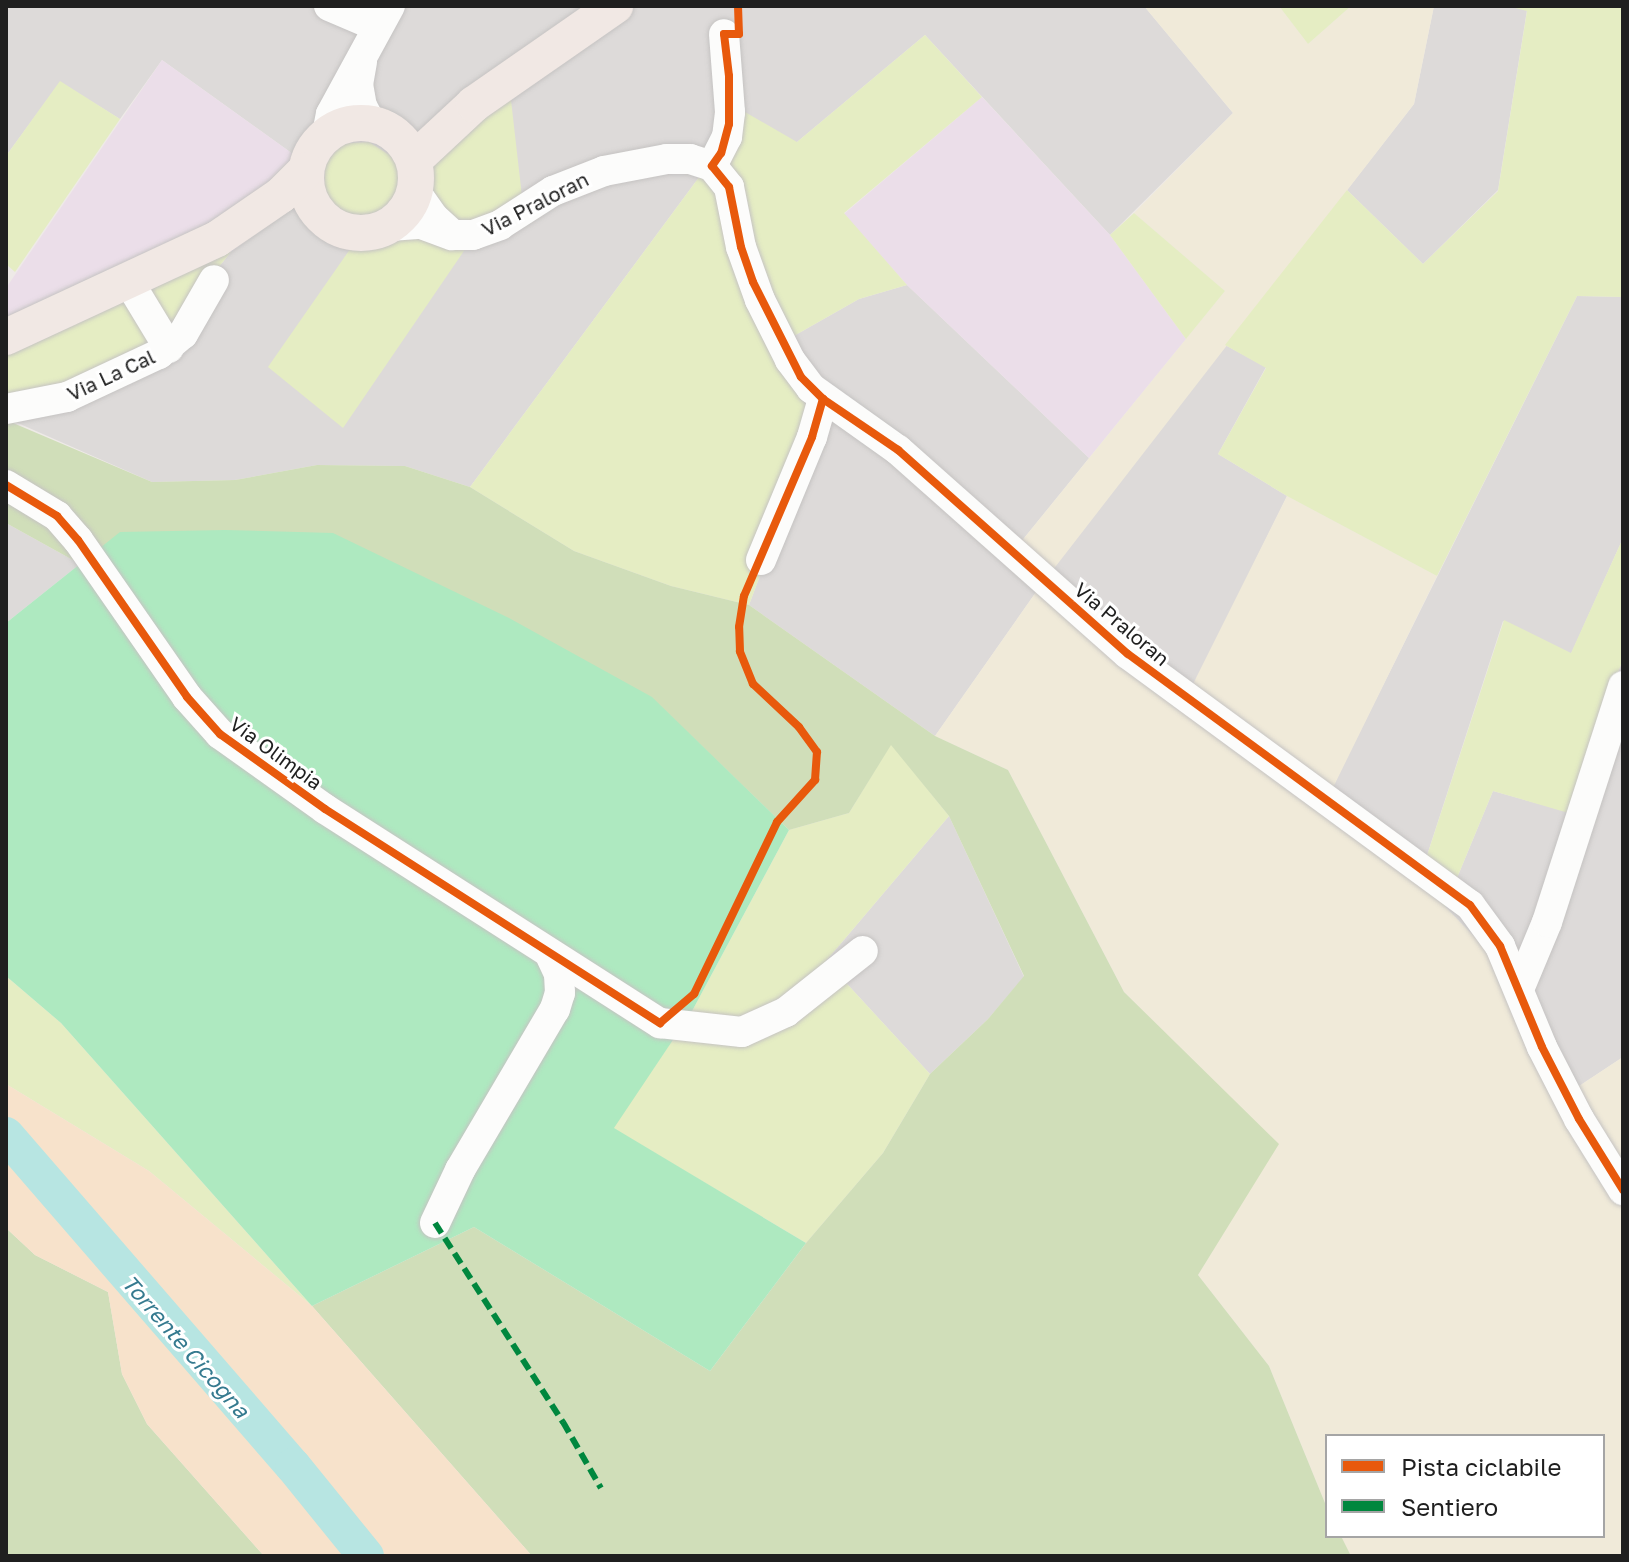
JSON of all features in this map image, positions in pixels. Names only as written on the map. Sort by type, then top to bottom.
[{"type":"main road","points":[[327,222],[313,208],[306,190],[306,170],[309,156],[327,134],[356,122],[380,127],[429,122],[474,104],[615,6]]},
{"type":"main road","points":[[217,239],[286,223],[327,222],[358,234],[390,226],[406,211],[415,175],[474,104]]},
{"type":"main road","points":[[380,127],[404,143],[415,175]]},
{"type":"main road","points":[[6,337],[217,239],[281,195],[306,170]]},
{"type":"street","points":[[327,134],[331,114],[383,16],[329,6]]},
{"type":"street","points":[[712,166],[721,153],[729,124],[724,34]]},
{"type":"street","points":[[362,60],[358,84],[362,106],[380,127]]},
{"type":"street","name":"Via Praloran","points":[[390,226],[421,224],[452,235],[473,235],[492,230],[553,191],[604,171],[667,159],[690,159],[712,166],[729,187],[743,256],[766,312],[790,360],[823,399],[909,459],[1128,654],[1470,905],[1500,946],[1520,987],[1542,1047],[1579,1119],[1623,1190]]},
{"type":"street","name":"Via Praloran","points":[[415,175],[433,217],[452,235]]},
{"type":"street","name":"Via La Cal","points":[[6,409],[31,406],[90,389],[169,348],[183,334],[214,280]]},
{"type":"street","name":"Via La Cal","points":[[129,282],[169,348]]},
{"type":"street","points":[[761,560],[812,437],[823,399]]},
{"type":"street","name":"Via Olimpia","points":[[6,485],[57,516],[78,540],[187,697],[220,734],[325,809],[660,1023],[742,1032],[786,1012],[863,951]]},
{"type":"street","points":[[1520,987],[1547,922],[1623,686]]},
{"type":"street","points":[[435,1223],[460,1170],[555,1009],[560,993],[559,974],[550,955]]},
{"type":"shaded area","points":[[6,6],[1144,6],[1233,113],[1110,235],[925,35],[797,142],[711,161],[470,487],[405,466],[317,465],[235,480],[152,482],[11,420],[156,344],[231,252],[299,204],[355,241],[343,428],[364,170],[336,185],[162,60],[120,119],[60,82],[6,156]]},
{"type":"shaded area","points":[[1144,6],[1279,6],[1308,44],[1351,6],[1434,6],[1414,104],[1049,575],[1189,692],[1287,496],[1437,576],[1323,808],[1419,880],[1503,966],[1570,1092],[1623,1057],[1623,1556],[1351,1556],[1342,1538],[1605,1538],[1605,1434],[1325,1434],[1325,1503],[1269,1366],[1198,1275],[1278,1144],[1124,992],[1008,770],[935,736],[1048,575],[1016,548],[1225,291],[1134,213],[1233,113]]},
{"type":"shaded area","points":[[1434,6],[1508,6],[1527,10],[1498,190],[1423,264],[1347,190],[1414,104]]},
{"type":"shaded area","points":[[162,60],[336,185],[299,204],[231,252],[15,351],[6,334],[6,288]]},
{"type":"shaded area","points":[[982,97],[1110,235],[1186,339],[1089,458],[907,285],[844,214]]},
{"type":"shaded area","points":[[907,285],[1089,458],[1016,548],[1048,575],[935,736],[749,605],[828,394],[785,341],[859,299]]},
{"type":"shaded area","points":[[1577,296],[1623,297],[1623,538],[1571,654],[1503,621],[1419,880],[1322,808]]},
{"type":"shaded area","points":[[1225,345],[1266,367],[1218,454],[1287,496],[1190,693],[1048,575]]},
{"type":"shaded area","points":[[6,523],[80,564],[6,623]]},
{"type":"shaded area","points":[[1623,658],[1623,1057],[1570,1092],[1503,966],[1445,907],[1493,791],[1572,813]]},
{"type":"shaded area","points":[[949,816],[1024,977],[988,1019],[930,1074],[826,961]]},
{"type":"green space","points":[[1279,6],[1351,6],[1308,44]]},
{"type":"green space","points":[[1508,6],[1623,6],[1623,297],[1577,296],[1437,576],[1287,496],[1218,454],[1266,368],[1225,345],[1347,190],[1423,264],[1498,191],[1527,11]]},
{"type":"green space","points":[[925,35],[982,97],[844,213],[907,285],[859,299],[785,341],[828,394],[749,605],[671,586],[574,551],[470,487],[711,161],[726,101],[797,142]]},
{"type":"green space","points":[[508,74],[523,205],[468,245],[343,428],[268,367],[355,242],[299,204],[324,191],[325,164],[339,147],[348,143],[369,142],[388,154]]},
{"type":"green space","points":[[60,81],[120,119],[15,272],[6,264],[6,156]]},
{"type":"green space","points":[[1134,213],[1225,291],[1186,339],[1110,235]]},
{"type":"green space","points":[[231,252],[156,344],[6,420],[6,354]]},
{"type":"green space","points":[[6,420],[152,482],[235,480],[317,465],[405,466],[470,487],[574,551],[671,586],[749,605],[935,736],[1008,770],[1124,992],[1279,1144],[1198,1275],[1269,1366],[1325,1503],[1325,1538],[1342,1538],[1351,1556],[532,1556],[312,1306],[474,1227],[710,1371],[806,1243],[883,1153],[930,1074],[988,1019],[1024,976],[949,816],[891,745],[849,813],[789,830],[651,697],[80,564],[6,523]]},
{"type":"green space","points":[[225,530],[333,533],[509,618],[652,697],[789,830],[691,1013],[614,1128],[806,1243],[710,1371],[474,1227],[312,1306],[61,1023],[6,976],[6,623],[120,532]]},
{"type":"green space","points":[[1623,538],[1623,658],[1572,814],[1493,791],[1445,907],[1419,880],[1504,620],[1571,653]]},
{"type":"green space","points":[[891,744],[949,816],[826,961],[930,1074],[883,1153],[806,1243],[613,1128],[691,1013],[789,830],[849,813]]},
{"type":"green space","points":[[6,976],[61,1023],[312,1306],[149,1171],[6,1084]]},
{"type":"green space","points":[[6,1228],[35,1255],[108,1292],[122,1374],[147,1424],[264,1556],[6,1556]]},
{"type":"sand","points":[[6,1084],[149,1171],[312,1306],[532,1556],[264,1556],[147,1424],[122,1374],[108,1292],[35,1255],[6,1228]]},
{"type":"waterway","name":"Torrente Cicogna","points":[[6,1135],[293,1466],[366,1556]]},
{"type":"marked path","points":[[435,1223],[563,1422],[601,1488]]},
{"type":"cycle path","points":[[738,6],[739,34],[724,34],[729,76],[729,124],[721,153],[712,166],[729,187],[741,247],[753,282],[801,377],[823,399],[898,450],[1128,654],[1470,905],[1500,946],[1542,1047],[1579,1119],[1623,1190]]},
{"type":"cycle path","points":[[6,485],[57,516],[78,540],[187,697],[220,734],[325,809],[660,1023],[694,994],[777,822],[815,780],[817,752],[799,727],[753,684],[740,651],[739,627],[744,596],[812,437],[823,399]]}]
